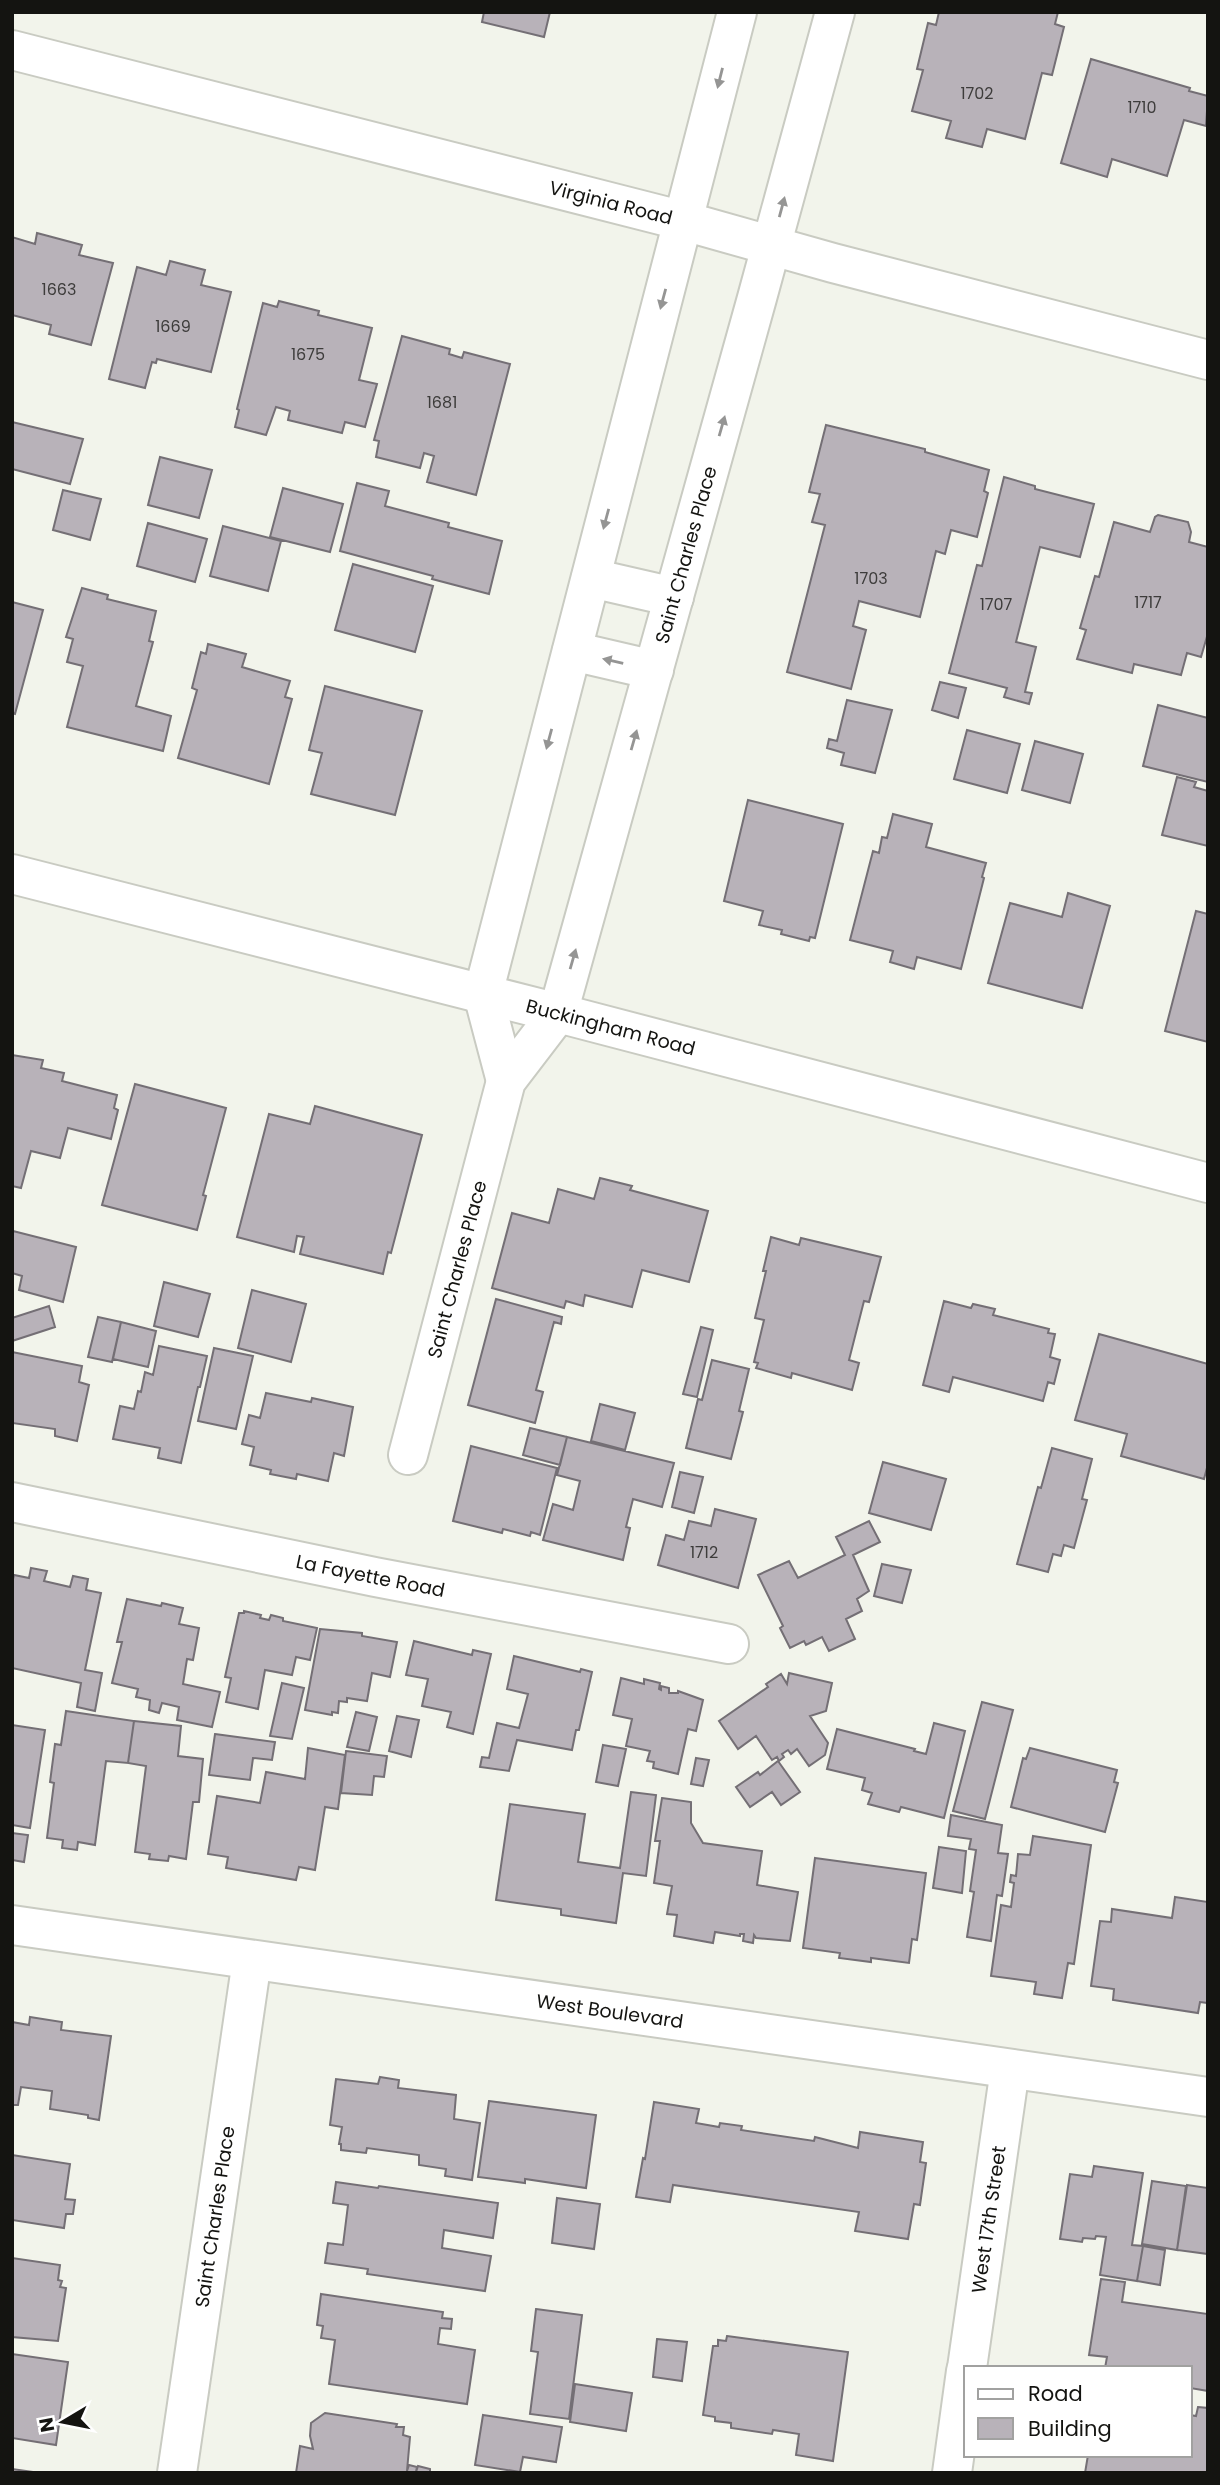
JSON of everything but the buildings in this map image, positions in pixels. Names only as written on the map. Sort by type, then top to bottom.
[{"type":"street","name":"Saint Charles Place","points":[[506,1082],[483,994],[737,12]]},
{"type":"street","name":"Saint Charles Place","points":[[408,1455],[506,1082],[558,1013],[835,12]]},
{"type":"street","name":"Virginia Road","points":[[12,50],[684,221],[1208,360]]},
{"type":"street","points":[[590,578],[674,597]]},
{"type":"street","points":[[572,651],[654,670]]},
{"type":"street","name":"Buckingham Road","points":[[12,874],[1208,1182]]},
{"type":"street","name":"La Fayette Road","points":[[12,1502],[362,1574],[729,1644]]},
{"type":"street","name":"West Boulevard","points":[[12,1925],[1208,2097]]},
{"type":"street","name":"Saint Charles Place","points":[[177,2473],[252,1961]]},
{"type":"street","name":"West 17th Street","points":[[967,2366],[1010,2070]]},
{"type":"street","name":"West 17th Street","points":[[952,2473],[964,2385]]}]
